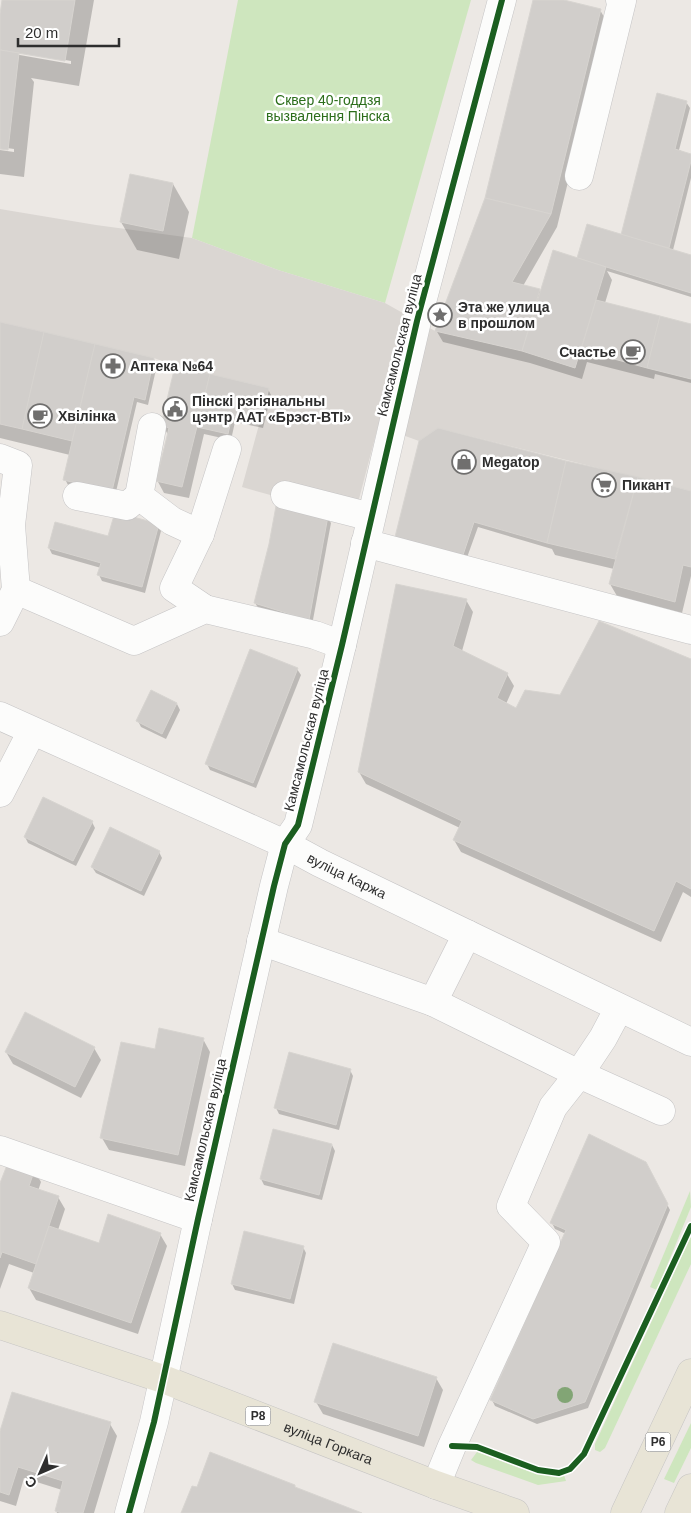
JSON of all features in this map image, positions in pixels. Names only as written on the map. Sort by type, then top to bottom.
[{"type":"main road","name":"вуліца Горкага","points":[[0,1325],[163,1379],[436,1485],[515,1513]]},
{"type":"main road","name":"Р6","points":[[625,1513],[691,1372]]},
{"type":"main road","points":[[679,1513],[691,1488]]},
{"type":"street","name":"Камсамольская вуліца","points":[[130,1513],[154,1422],[198,1219],[285,844],[298,825],[417,321],[502,0]]},
{"type":"street","points":[[579,176],[622,1],[620,0]]},
{"type":"street","points":[[77,496],[127,506],[139,496],[152,427]]},
{"type":"street","points":[[227,449],[200,534],[174,588],[205,609],[315,635],[342,644]]},
{"type":"street","points":[[0,458],[18,465],[10,525],[16,590],[0,622]]},
{"type":"street","points":[[285,495],[368,530],[691,630]]},
{"type":"street","points":[[139,496],[172,520],[200,534]]},
{"type":"street","points":[[16,590],[134,641],[205,609]]},
{"type":"street","name":"вуліца Каржа","points":[[0,716],[285,844],[691,1042]]},
{"type":"street","points":[[0,793],[32,731]]},
{"type":"street","points":[[433,1002],[467,934]]},
{"type":"street","points":[[261,942],[433,1002],[579,1074],[661,1111]]},
{"type":"street","points":[[436,1485],[456,1437],[546,1242],[511,1206],[553,1107],[579,1074],[603,1038],[619,1008]]},
{"type":"street","points":[[0,1150],[198,1219]]},
{"type":"green space","name":"Сквер 40-годдзя вызвалення Пінска","points":[[238,0],[471,0],[385,303],[278,270],[192,238]]},
{"type":"green space","points":[[690,1191],[691,1207],[657,1290],[650,1287]]},
{"type":"green space","points":[[691,1236],[691,1264],[605,1448],[600,1452],[595,1450],[595,1444]]},
{"type":"green space","points":[[691,1423],[691,1448],[674,1483],[664,1479]]},
{"type":"green space","points":[[477,1452],[542,1474],[564,1475],[566,1481],[538,1485],[476,1463],[471,1460]]},
{"type":"shaded area","points":[[0,209],[192,238],[278,270],[385,303],[435,331],[522,351],[575,368],[581,350],[691,379],[691,491],[438,428],[419,441],[378,426],[359,499],[345,510],[328,516],[276,506],[274,496],[242,487],[269,388],[175,366],[154,358],[0,322]]},
{"type":"building","points":[[2,0],[75,0],[65,61],[0,50]]},
{"type":"building","points":[[533,0],[564,0],[601,9],[551,214],[485,198]]},
{"type":"building","points":[[0,50],[19,53],[8,150],[0,149]]},
{"type":"building","points":[[657,93],[687,101],[675,149],[691,154],[691,161],[669,248],[621,235]]},
{"type":"building","points":[[130,174],[173,183],[163,231],[120,222]]},
{"type":"building","points":[[485,198],[551,214],[512,282],[540,289],[522,351],[435,331]]},
{"type":"building","points":[[587,224],[691,255],[691,293],[577,258]]},
{"type":"building","points":[[553,250],[606,267],[575,368],[522,351]]},
{"type":"building","points":[[596,300],[660,316],[647,368],[581,350]]},
{"type":"building","points":[[660,316],[691,324],[691,379],[647,368]]},
{"type":"building","points":[[0,322],[44,332],[22,429],[0,424]]},
{"type":"building","points":[[44,332],[95,344],[72,441],[22,429]]},
{"type":"building","points":[[95,344],[154,358],[145,400],[134,397],[112,491],[63,480]]},
{"type":"building","points":[[175,366],[210,374],[182,487],[156,481],[169,428],[161,425]]},
{"type":"building","points":[[210,374],[269,388],[260,423],[232,416],[228,434],[197,427]]},
{"type":"building","points":[[438,428],[566,461],[547,543],[474,522],[462,558],[394,541],[419,441]]},
{"type":"building","points":[[566,461],[638,477],[615,559],[547,543]]},
{"type":"building","points":[[638,477],[691,491],[691,567],[683,565],[675,602],[609,584]]},
{"type":"building","points":[[276,506],[328,516],[309,620],[254,603],[269,544]]},
{"type":"building","points":[[115,512],[159,524],[142,587],[97,575],[101,563],[48,548],[55,522],[108,536]]},
{"type":"building","points":[[396,584],[467,599],[453,646],[508,673],[497,698],[516,708],[525,690],[560,695],[599,621],[691,659],[691,889],[676,881],[654,931],[453,840],[462,821],[358,772]]},
{"type":"building","points":[[250,649],[298,668],[253,783],[205,764]]},
{"type":"building","points":[[151,690],[177,703],[162,734],[136,721]]},
{"type":"building","points":[[43,797],[93,821],[73,861],[24,837]]},
{"type":"building","points":[[110,827],[160,851],[141,891],[91,867]]},
{"type":"building","points":[[25,1012],[95,1047],[75,1087],[5,1052]]},
{"type":"building","points":[[159,1028],[204,1038],[178,1155],[100,1138],[121,1042],[155,1049]]},
{"type":"building","points":[[289,1052],[351,1069],[336,1125],[274,1108]]},
{"type":"building","points":[[273,1129],[332,1144],[319,1195],[260,1179]]},
{"type":"building","points":[[589,1134],[646,1162],[668,1204],[585,1402],[533,1419],[490,1400],[566,1230],[550,1223]]},
{"type":"building","points":[[9,1160],[35,1169],[29,1186],[59,1196],[36,1264],[2,1252],[0,1258],[0,1183]]},
{"type":"building","points":[[108,1214],[161,1233],[131,1323],[28,1288],[49,1226],[99,1243]]},
{"type":"building","points":[[244,1231],[304,1246],[290,1299],[231,1284]]},
{"type":"building","points":[[333,1343],[437,1377],[418,1436],[314,1402]]},
{"type":"building","points":[[12,1392],[111,1422],[83,1513],[55,1511],[63,1481],[18,1467],[9,1495],[0,1492],[0,1431]]},
{"type":"building","points":[[210,1452],[362,1513],[181,1513],[192,1486],[197,1487]]},
{"type":"cycle path","points":[[129,1513],[154,1422],[274,886],[285,844],[298,825],[417,321],[502,0]]},
{"type":"cycle path","points":[[452,1446],[477,1447],[538,1470],[559,1473],[570,1469],[584,1454],[691,1226]]},
{"type":"place","name":"Эта же улица в прошлом","points":[[440,315]]},
{"type":"place","name":"Счастье","points":[[633,352]]},
{"type":"place","name":"Аптека №64","points":[[113,366]]},
{"type":"place","name":"Пінскі рэгіянальны цэнтр ААТ «Брэст-ВТІ»","points":[[175,409]]},
{"type":"place","name":"Хвілінка","points":[[40,416]]},
{"type":"place","name":"Megatop","points":[[464,462]]},
{"type":"place","name":"Пикант","points":[[604,485]]}]
